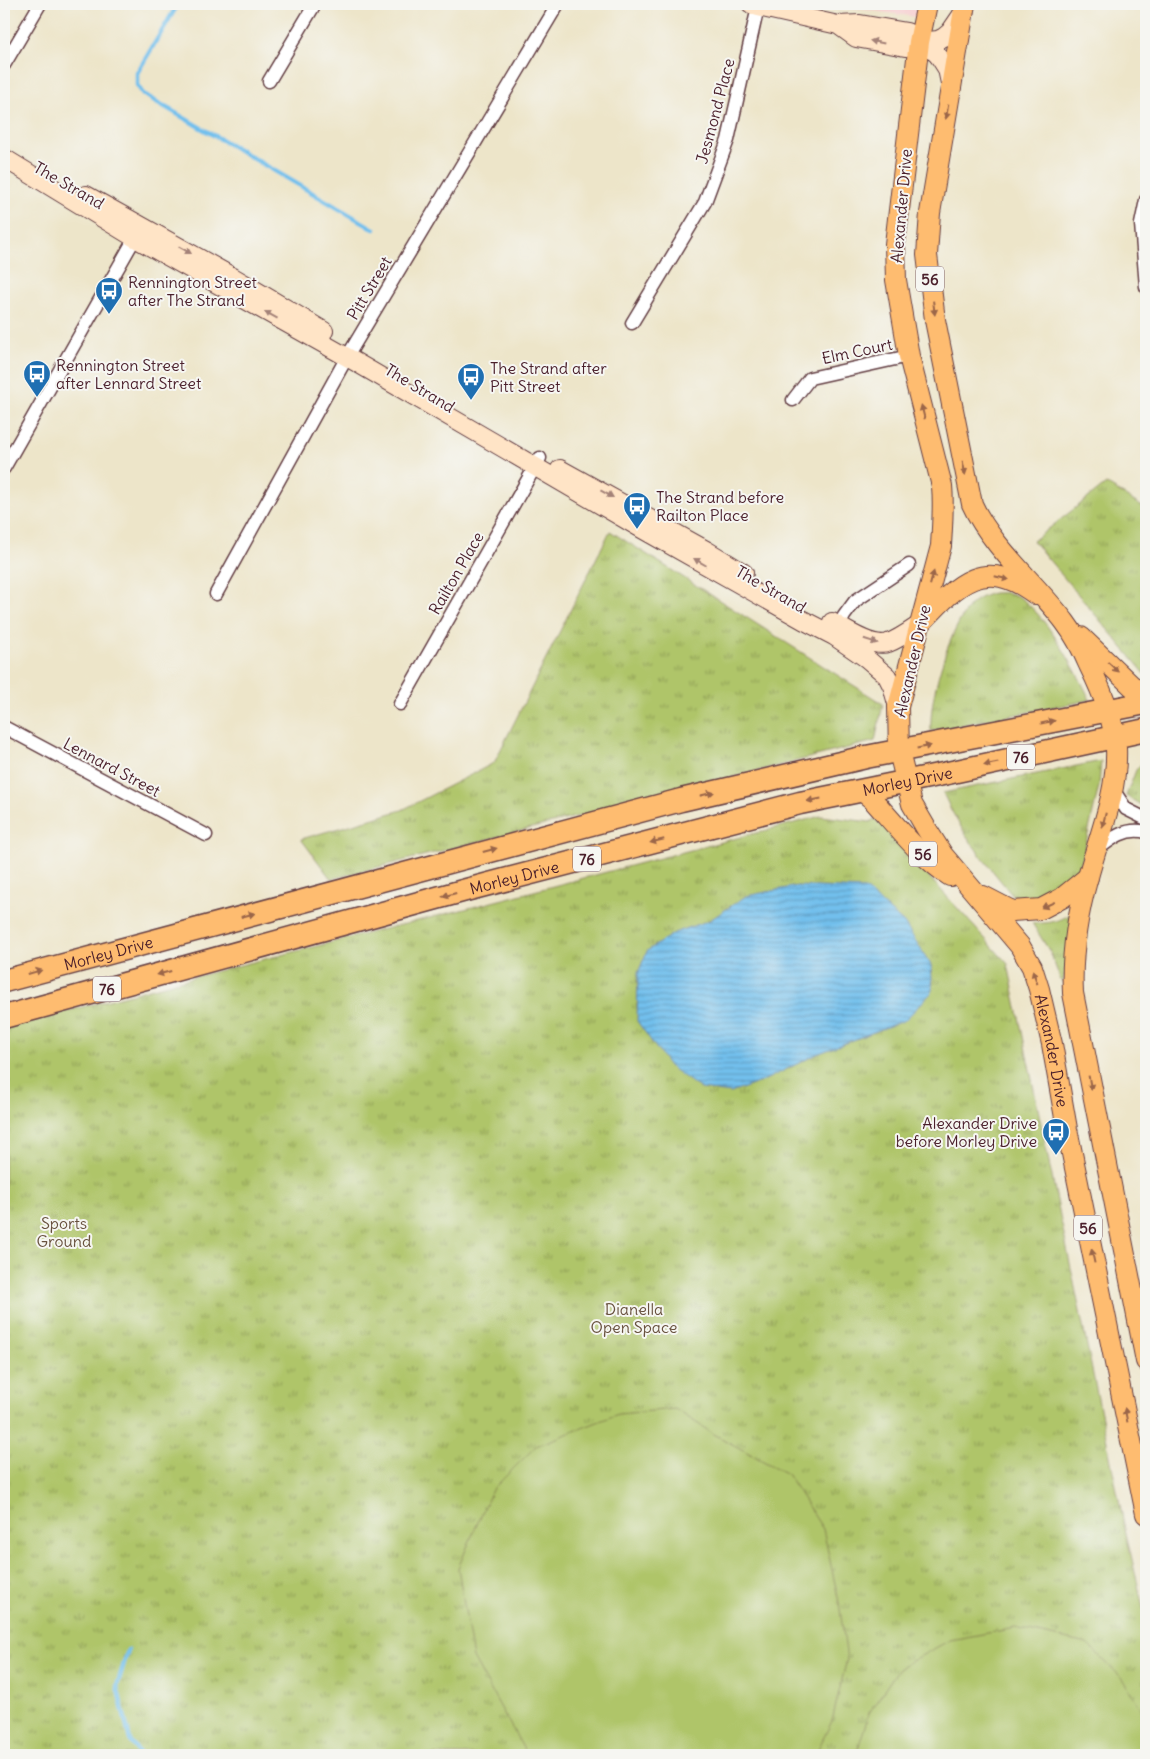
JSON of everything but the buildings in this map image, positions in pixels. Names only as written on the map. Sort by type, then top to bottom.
[{"type":"highway","name":"Morley Drive","points":[[4,981],[659,805],[866,757],[1079,716],[1109,712],[1146,703]]},
{"type":"highway","name":"Morley Drive","points":[[4,1017],[466,890],[800,803],[1146,730]]},
{"type":"main road","name":"Alexander Drive","points":[[927,4],[919,42],[895,244],[896,280],[909,356],[942,486],[944,501],[940,546],[898,708],[899,752],[912,804],[926,828],[943,855],[1020,946],[1032,967],[1042,997],[1067,1129],[1146,1514]]},
{"type":"main road","name":"Alexander Drive","points":[[965,8],[930,214],[927,255],[935,320],[966,478],[972,504],[978,518],[1067,624],[1089,664],[1109,712],[1114,736],[1116,760],[1112,788],[1076,930],[1072,966],[1073,993],[1146,1361]]},
{"type":"main road","name":"56","points":[[919,625],[949,593],[977,577],[1001,576],[1026,587],[1051,606]]},
{"type":"main road","points":[[1067,624],[1133,687],[1146,690]]},
{"type":"main road","name":"56","points":[[862,791],[938,868],[971,889],[1012,911],[1041,908],[1062,898],[1088,877]]},
{"type":"street","points":[[4,64],[40,4]]},
{"type":"street","points":[[269,81],[315,4]]},
{"type":"street","name":"Pitt Street","points":[[216,594],[350,353],[558,4]]},
{"type":"street","points":[[755,6],[838,25],[860,24],[907,32],[940,58],[947,69],[951,88]]},
{"type":"street","name":"Jesmond Place","points":[[632,323],[705,202],[728,140],[755,6]]},
{"type":"street","points":[[919,42],[938,40],[944,37],[965,8]]},
{"type":"street","name":"The Strand","points":[[4,144],[138,232]]},
{"type":"street","name":"The Strand","points":[[4,158],[138,232],[234,277],[350,353],[795,616],[836,631],[881,644],[888,643],[919,625]]},
{"type":"street","points":[[1146,200],[1141,224],[1146,286]]},
{"type":"street","points":[[4,468],[138,232]]},
{"type":"street","name":"Elm Court","points":[[792,400],[810,378],[909,356]]},
{"type":"street","name":"Railton Place","points":[[400,704],[538,463]]},
{"type":"street","points":[[836,631],[855,601],[910,565]]},
{"type":"street","name":"The Strand","points":[[836,631],[887,676],[898,708]]},
{"type":"street","name":"Lennard Street","points":[[4,727],[206,835]]},
{"type":"street","points":[[1112,788],[1126,809],[1146,819]]},
{"type":"street","points":[[1096,851],[1119,834],[1130,831],[1146,832]]},
{"type":"shaded area","points":[[826,4],[918,4],[916,17]]},
{"type":"green space","points":[[1106,484],[1146,509],[1146,675],[1033,541]]},
{"type":"green space","points":[[610,531],[883,704],[875,741],[331,879],[301,839],[402,810],[494,763]]},
{"type":"green space","points":[[993,593],[1012,594],[1023,600],[1034,610],[1046,624],[1068,658],[1090,700],[931,731],[931,717],[936,685],[946,651],[969,606],[978,599]]},
{"type":"green space","points":[[1146,758],[1146,808],[1126,796],[1136,770]]},
{"type":"green space","points":[[1101,761],[1099,786],[1082,860],[1073,881],[1066,890],[1032,901],[1012,895],[966,834],[943,793]]},
{"type":"green space","name":"Dianella Open Space","points":[[821,816],[870,822],[875,819],[897,836],[932,880],[1008,964],[1125,1529],[1146,1620],[1146,1755],[4,1755],[4,1028],[213,972],[469,908]]},
{"type":"green space","points":[[1076,911],[1063,982],[1050,952],[1032,923],[1055,921]]},
{"type":"green space","points":[[675,1409],[712,1433],[787,1474],[823,1529],[839,1602],[847,1659],[832,1721],[815,1755],[527,1755],[473,1658],[458,1568],[492,1490],[536,1446],[618,1414]]},
{"type":"green space","points":[[1015,1628],[1087,1644],[1121,1677],[1146,1716],[1146,1755],[856,1755],[869,1713],[899,1668],[950,1640]]},
{"type":"water","points":[[797,886],[865,889],[904,923],[931,965],[933,991],[905,1020],[817,1054],[763,1081],[731,1093],[701,1089],[669,1066],[637,1021],[638,973],[647,951],[674,933],[710,920],[746,896]]},
{"type":"waterway","points":[[178,4],[137,73],[137,85],[143,94],[374,229]]},
{"type":"waterway","points":[[128,1650],[117,1686],[130,1740],[140,1755]]},
{"type":"place","name":"Rennington Street after The Strand","points":[[109,315]]},
{"type":"place","name":"Rennington Street after Lennard Street","points":[[37,398]]},
{"type":"place","name":"The Strand after Pitt Street","points":[[471,401]]},
{"type":"place","name":"The Strand before Railton Place","points":[[637,530]]},
{"type":"place","name":"Alexander Drive before Morley Drive","points":[[1056,1156]]},
{"type":"park label","name":"Sports Ground","points":[[64,1232]]}]
